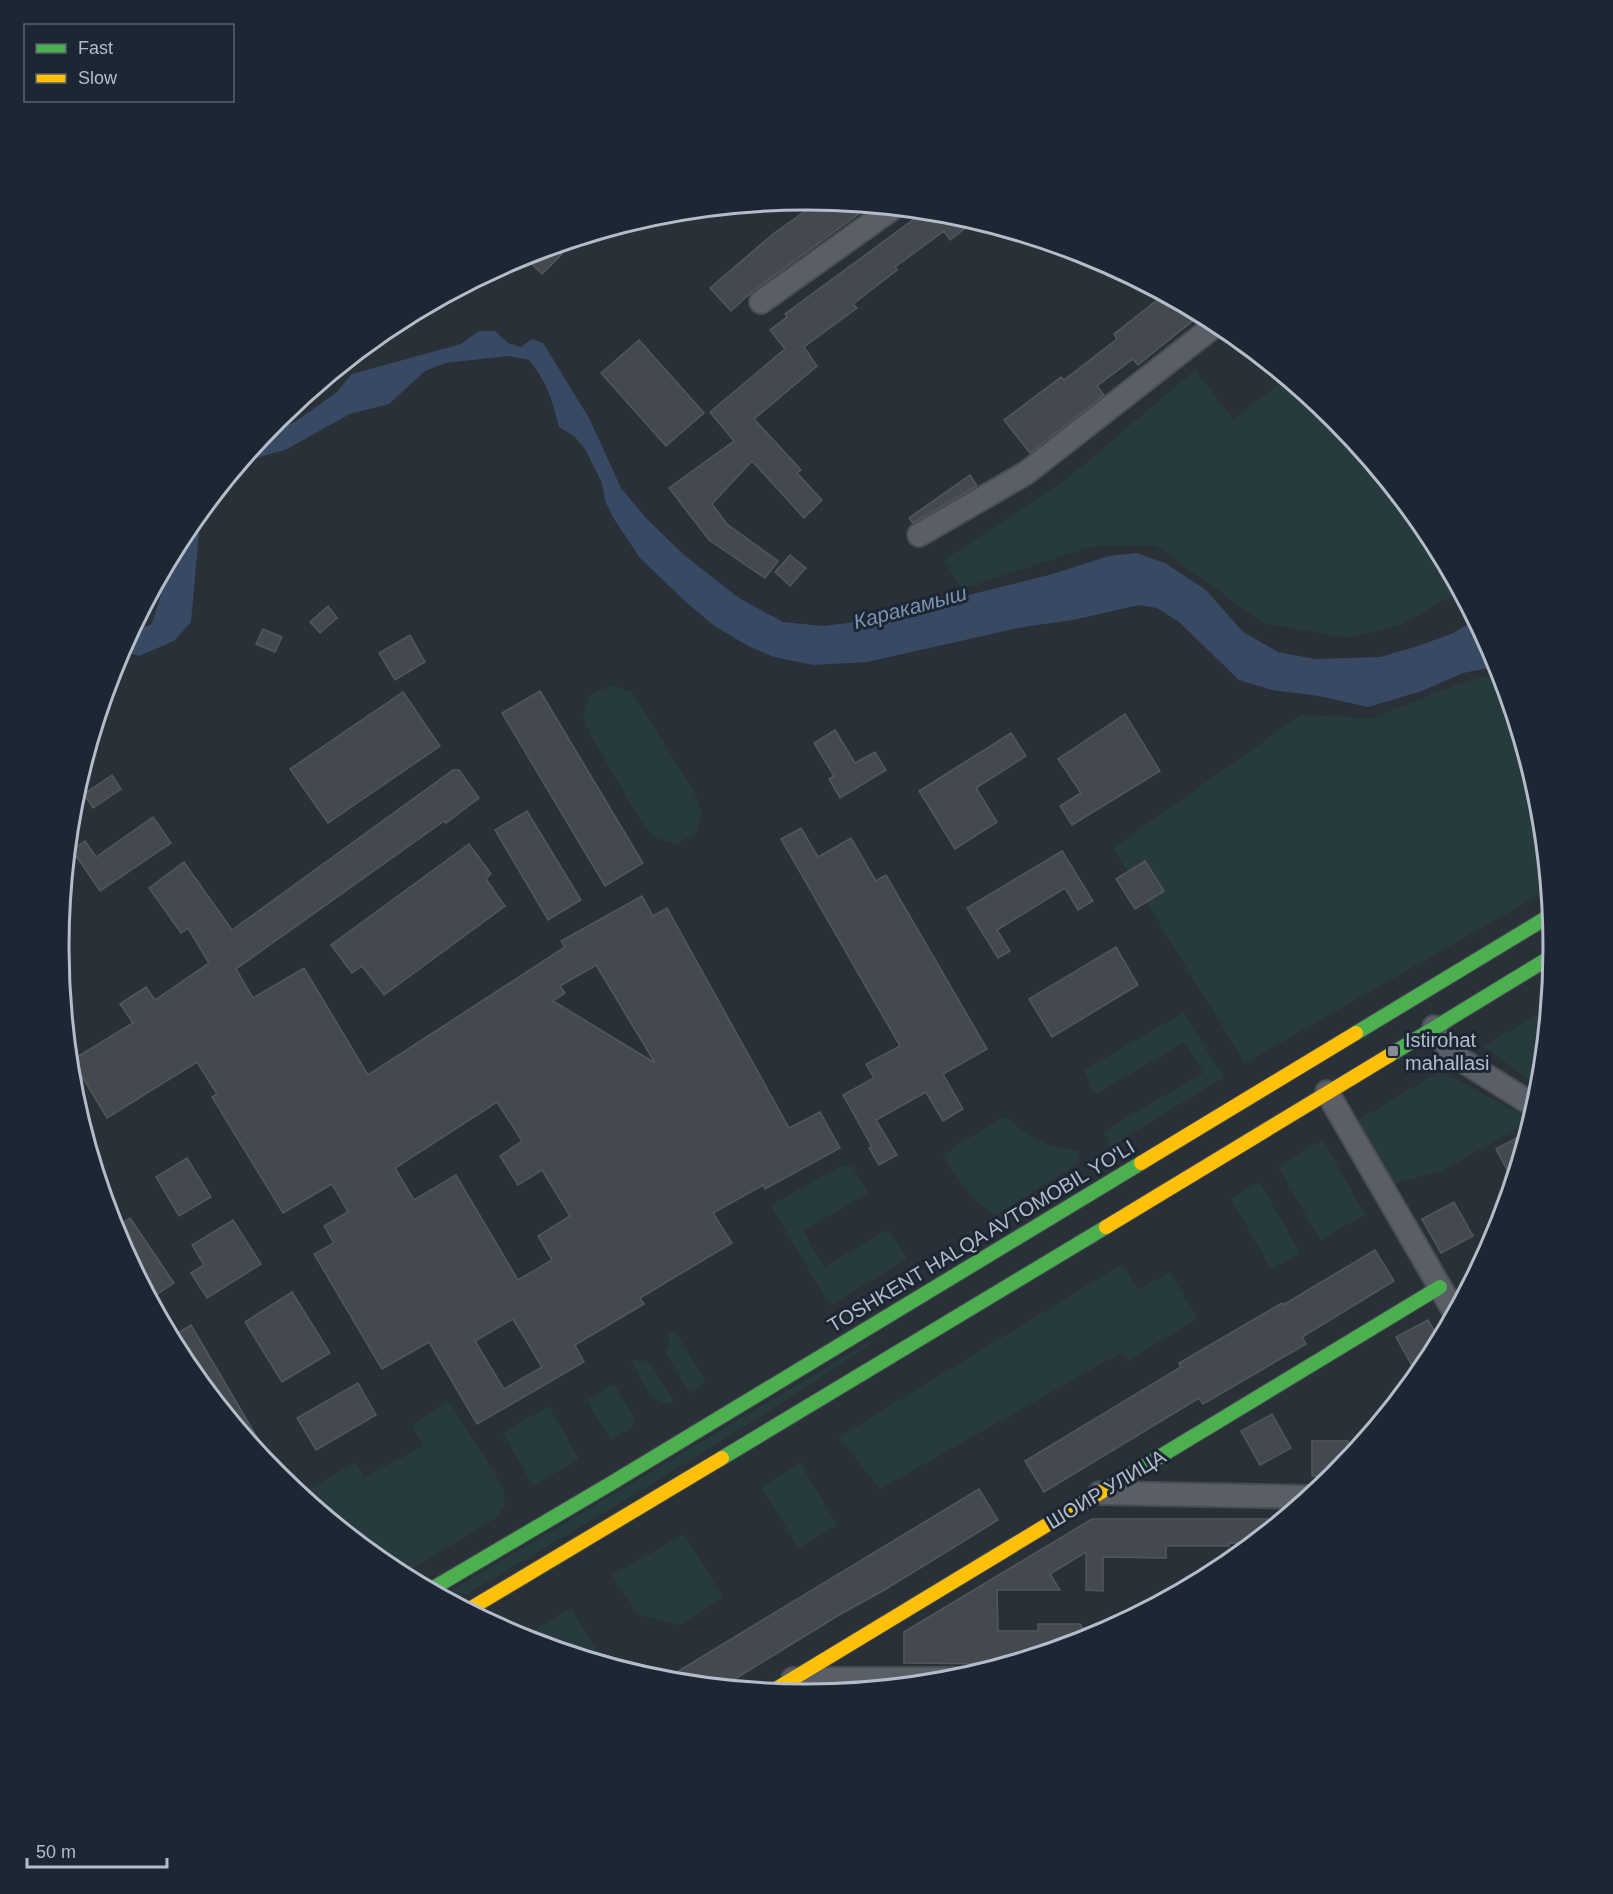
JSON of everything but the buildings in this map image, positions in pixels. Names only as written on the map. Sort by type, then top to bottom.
[{"type":"main road","name":"TOSHKENT HALQA AVTOMOBIL YO'LI","points":[[437,1586],[620,1478],[1543,920]]},
{"type":"main road","points":[[475,1606],[986,1300],[1543,961]]},
{"type":"main road","points":[[965,1268],[986,1300]]},
{"type":"main road","name":"ШОИР УЛИЦА","points":[[785,1684],[1440,1287]]},
{"type":"street","points":[[761,302],[883,214]]},
{"type":"street","points":[[920,535],[1026,473],[1209,330]]},
{"type":"street","points":[[1434,1027],[1452,1054],[1528,1102]]},
{"type":"street","points":[[1327,1092],[1451,1305]]},
{"type":"street","points":[[1100,1493],[1297,1497]]},
{"type":"street","points":[[793,1679],[893,1679]]},
{"type":"green space","points":[[1195,370],[1233,419],[1281,383],[1328,426],[1392,498],[1420,537],[1454,595],[1401,625],[1346,638],[1263,623],[1155,545],[1091,547],[962,589],[944,560],[1068,478]]},
{"type":"green space","points":[[1492,675],[1505,710],[1530,803],[1538,851],[1542,893],[1245,1063],[1113,848],[1301,715],[1371,718],[1467,681]]},
{"type":"green space","points":[[611,685],[632,692],[694,792],[702,813],[695,834],[675,844],[654,837],[640,819],[592,738],[583,716],[590,695]]},
{"type":"green space","points":[[1541,1012],[1532,1082],[1484,1046]]},
{"type":"green space","points":[[1183,1013],[1224,1077],[1110,1147],[1104,1133],[1112,1126],[1203,1073],[1185,1042],[1094,1095],[1084,1070]]},
{"type":"green space","points":[[1440,1071],[1524,1116],[1522,1126],[1442,1171],[1393,1184],[1355,1122]]},
{"type":"green space","points":[[1004,1116],[1026,1133],[1048,1145],[1078,1151],[1079,1163],[995,1216],[972,1198],[943,1156]]},
{"type":"green space","points":[[1323,1140],[1365,1215],[1320,1240],[1278,1166]]},
{"type":"green space","points":[[843,1165],[853,1167],[868,1193],[803,1231],[824,1267],[889,1229],[907,1259],[830,1306],[771,1205]]},
{"type":"green space","points":[[1260,1182],[1300,1253],[1271,1269],[1231,1198]]},
{"type":"green space","points":[[1122,1264],[1139,1290],[1169,1272],[1198,1318],[1128,1361],[1122,1352],[880,1489],[839,1437]]},
{"type":"green space","points":[[891,1329],[838,1366],[675,1470],[460,1598],[449,1592]]},
{"type":"green space","points":[[675,1331],[706,1382],[690,1393],[665,1352],[669,1344],[669,1334]]},
{"type":"green space","points":[[631,1360],[649,1361],[674,1402],[666,1403],[652,1396]]},
{"type":"green space","points":[[614,1384],[633,1416],[633,1427],[611,1440],[587,1400]]},
{"type":"green space","points":[[448,1400],[503,1487],[505,1505],[496,1518],[412,1569],[358,1532],[308,1490],[356,1462],[364,1477],[424,1446],[412,1426]]},
{"type":"green space","points":[[549,1406],[579,1459],[533,1486],[503,1433]]},
{"type":"green space","points":[[800,1463],[837,1525],[799,1548],[761,1487]]},
{"type":"green space","points":[[684,1534],[723,1597],[679,1625],[639,1615],[612,1575]]},
{"type":"green space","points":[[571,1608],[599,1654],[569,1645],[532,1631]]},
{"type":"water","points":[[479,331],[495,331],[508,343],[521,347],[532,339],[543,343],[589,418],[621,488],[646,518],[684,555],[739,598],[783,622],[823,626],[864,621],[1049,575],[1109,556],[1137,553],[1165,563],[1206,590],[1243,632],[1278,652],[1315,659],[1380,657],[1451,634],[1469,624],[1489,668],[1463,673],[1422,691],[1368,707],[1319,696],[1272,690],[1239,680],[1179,622],[1157,608],[1139,605],[1073,620],[1023,627],[867,662],[813,665],[774,657],[748,646],[713,625],[640,558],[614,519],[605,501],[602,483],[585,449],[574,436],[559,427],[545,383],[529,360],[508,356],[445,363],[425,371],[389,404],[350,414],[285,450],[254,458],[285,426],[295,422],[337,392],[352,374],[461,344]]},
{"type":"water","points":[[204,521],[199,532],[191,622],[174,641],[139,656],[130,653],[142,627],[151,625],[168,578]]},
{"type":"traffic: fast","points":[[1356,1033],[1543,920]]},
{"type":"traffic: fast","points":[[1390,1055],[1543,961]]},
{"type":"traffic: fast","points":[[437,1586],[1141,1163]]},
{"type":"traffic: fast","points":[[722,1458],[1106,1227]]},
{"type":"traffic: fast","points":[[1103,1491],[1440,1287]]},
{"type":"traffic: slow","points":[[1141,1163],[1356,1033]]},
{"type":"traffic: slow","points":[[1106,1227],[1390,1055]]},
{"type":"traffic: slow","points":[[475,1606],[722,1458]]},
{"type":"traffic: slow","points":[[785,1684],[1103,1491]]},
{"type":"place","name":"Istirohat mahallasi","points":[[1393,1051]]},
{"type":"water label","name":"Каракамыш","points":[[910,607]]}]
